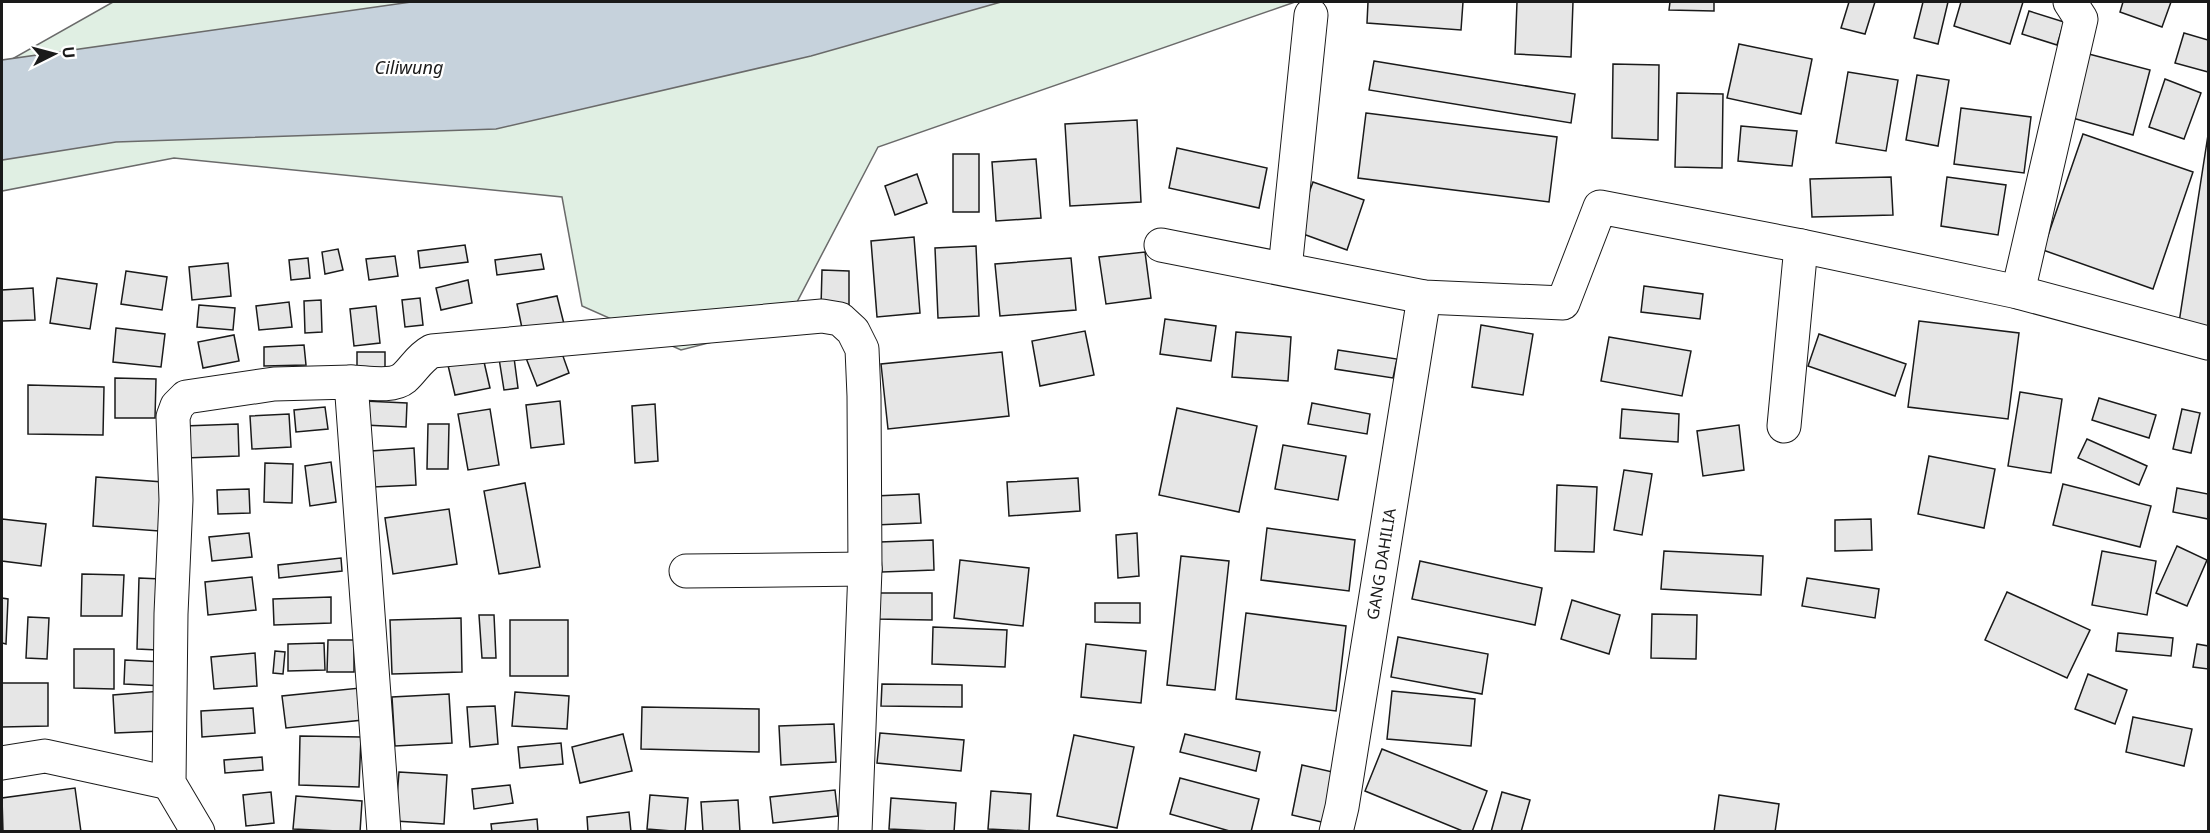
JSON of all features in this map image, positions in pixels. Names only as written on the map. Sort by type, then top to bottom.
[{"type":"street","points":[[2018,292],[2081,20],[2070,2]]},
{"type":"street","points":[[1285,269],[1311,15]]},
{"type":"street","points":[[1161,245],[1424,297],[1563,303],[1600,207],[1801,246],[2018,292],[2208,343]]},
{"type":"street","points":[[1784,426],[1801,246]]},
{"type":"street","name":"GANG DAHILIA","points":[[1336,831],[1342,807],[1424,297]]},
{"type":"street","points":[[198,831],[169,783],[171,614],[176,500],[174,417],[177,406],[186,396],[274,384],[393,383],[402,380],[424,355],[432,351],[822,316],[840,319],[853,331],[861,350],[864,396],[865,569],[855,831]]},
{"type":"street","points":[[351,382],[384,831]]},
{"type":"street","points":[[686,571],[865,569]]},
{"type":"street","points":[[2,763],[45,756],[169,783]]},
{"type":"green space","points":[[113,2],[1295,2],[878,147],[786,323],[681,350],[582,306],[562,197],[174,158],[2,191],[2,61],[7,62]]},
{"type":"water","name":"Ciliwung","points":[[411,2],[1001,2],[811,56],[496,129],[116,142],[2,160],[2,60]]},
{"type":"building","points":[[1368,2],[1463,2],[1461,30],[1367,23]]},
{"type":"building","points":[[1517,2],[1573,2],[1571,57],[1515,54]]},
{"type":"building","points":[[1670,2],[1714,2],[1714,11],[1669,10]]},
{"type":"building","points":[[1849,2],[1875,2],[1865,34],[1841,28]]},
{"type":"building","points":[[1923,2],[1948,2],[1938,44],[1914,38]]},
{"type":"building","points":[[1961,2],[2023,2],[2010,44],[1954,26]]},
{"type":"building","points":[[2123,2],[2171,2],[2162,27],[2120,12]]},
{"type":"building","points":[[2029,11],[2064,22],[2057,45],[2022,34]]},
{"type":"building","points":[[2184,33],[2208,40],[2208,72],[2175,63]]},
{"type":"building","points":[[1739,44],[1812,59],[1801,114],[1727,98]]},
{"type":"building","points":[[2085,53],[2150,70],[2133,135],[2069,117]]},
{"type":"building","points":[[1374,61],[1575,94],[1571,123],[1369,90]]},
{"type":"building","points":[[1613,64],[1659,65],[1658,140],[1612,138]]},
{"type":"building","points":[[1848,72],[1898,80],[1886,151],[1836,143]]},
{"type":"building","points":[[1917,75],[1949,80],[1938,146],[1906,140]]},
{"type":"building","points":[[2165,79],[2201,93],[2184,139],[2149,127]]},
{"type":"building","points":[[1677,93],[1723,94],[1722,168],[1675,167]]},
{"type":"building","points":[[1961,108],[2031,117],[2024,173],[1954,164]]},
{"type":"building","points":[[1366,113],[1557,137],[1549,202],[1358,178]]},
{"type":"building","points":[[1137,120],[1141,202],[1070,206],[1065,124]]},
{"type":"building","points":[[1741,126],[1797,131],[1792,166],[1738,161]]},
{"type":"building","points":[[2083,134],[2193,172],[2153,289],[2043,250]]},
{"type":"building","points":[[2208,135],[2208,335],[2178,329]]},
{"type":"building","points":[[1177,148],[1267,168],[1259,208],[1169,188]]},
{"type":"building","points":[[953,154],[979,154],[979,212],[953,212]]},
{"type":"building","points":[[1036,159],[1041,218],[996,221],[992,162]]},
{"type":"building","points":[[917,174],[927,203],[895,215],[885,186]]},
{"type":"building","points":[[1891,177],[1893,215],[1812,217],[1810,179]]},
{"type":"building","points":[[1947,177],[2006,185],[1998,235],[1941,226]]},
{"type":"building","points":[[1313,182],[1364,200],[1347,250],[1295,231]]},
{"type":"building","points":[[914,237],[920,313],[877,317],[871,241]]},
{"type":"building","points":[[465,245],[468,262],[420,268],[418,251]]},
{"type":"building","points":[[976,246],[979,316],[938,318],[935,248]]},
{"type":"building","points":[[338,249],[343,270],[325,274],[322,252]]},
{"type":"building","points":[[1145,252],[1151,298],[1106,304],[1099,257]]},
{"type":"building","points":[[541,254],[544,269],[497,275],[495,260]]},
{"type":"building","points":[[395,256],[398,276],[369,280],[366,259]]},
{"type":"building","points":[[308,258],[310,278],[291,280],[289,260]]},
{"type":"building","points":[[1071,258],[1076,310],[1000,316],[995,264]]},
{"type":"building","points":[[228,263],[231,296],[192,300],[189,267]]},
{"type":"building","points":[[822,270],[849,271],[849,308],[821,307]]},
{"type":"building","points":[[126,271],[167,277],[162,310],[121,304]]},
{"type":"building","points":[[57,278],[97,284],[90,329],[50,323]]},
{"type":"building","points":[[468,280],[472,303],[441,310],[436,288]]},
{"type":"building","points":[[1644,286],[1703,294],[1700,319],[1641,312]]},
{"type":"building","points":[[33,288],[35,320],[2,321],[2,290]]},
{"type":"building","points":[[557,296],[564,324],[523,333],[517,304]]},
{"type":"building","points":[[420,298],[423,325],[405,327],[402,300]]},
{"type":"building","points":[[321,300],[322,332],[305,333],[304,301]]},
{"type":"building","points":[[289,302],[292,327],[259,330],[256,306]]},
{"type":"building","points":[[199,305],[235,308],[233,330],[197,327]]},
{"type":"building","points":[[376,306],[380,343],[354,346],[350,309]]},
{"type":"building","points":[[1165,319],[1216,326],[1211,361],[1160,354]]},
{"type":"building","points":[[1919,321],[2019,333],[2008,419],[1908,407]]},
{"type":"building","points":[[1481,325],[1533,334],[1523,395],[1472,387]]},
{"type":"building","points":[[116,328],[165,334],[161,367],[113,362]]},
{"type":"building","points":[[1085,331],[1094,375],[1040,386],[1032,341]]},
{"type":"building","points":[[1236,332],[1291,337],[1288,381],[1232,377]]},
{"type":"building","points":[[1819,334],[1906,364],[1895,396],[1808,366]]},
{"type":"building","points":[[234,335],[239,361],[203,368],[198,342]]},
{"type":"building","points":[[1609,337],[1691,351],[1682,396],[1601,381]]},
{"type":"building","points":[[304,345],[306,365],[264,366],[264,347]]},
{"type":"building","points":[[559,345],[569,373],[537,386],[526,358]]},
{"type":"building","points":[[513,350],[518,388],[504,390],[498,352]]},
{"type":"building","points":[[1338,350],[1397,359],[1393,378],[1335,369]]},
{"type":"building","points":[[357,352],[385,352],[385,372],[357,372]]},
{"type":"building","points":[[1002,352],[1009,416],[888,429],[881,364]]},
{"type":"building","points":[[482,353],[490,388],[455,395],[447,361]]},
{"type":"building","points":[[115,378],[156,379],[155,418],[115,418]]},
{"type":"building","points":[[28,385],[104,387],[103,435],[28,434]]},
{"type":"building","points":[[2020,392],[2062,399],[2051,473],[2008,466]]},
{"type":"building","points":[[2099,398],[2156,415],[2149,438],[2092,420]]},
{"type":"building","points":[[364,401],[407,403],[406,427],[364,425]]},
{"type":"building","points":[[560,401],[564,444],[531,448],[526,405]]},
{"type":"building","points":[[1312,403],[1370,414],[1367,434],[1308,424]]},
{"type":"building","points":[[655,404],[658,461],[635,463],[632,406]]},
{"type":"building","points":[[325,407],[328,429],[296,432],[294,410]]},
{"type":"building","points":[[1177,408],[1257,426],[1239,512],[1159,495]]},
{"type":"building","points":[[490,409],[499,465],[468,470],[458,414]]},
{"type":"building","points":[[1622,409],[1679,414],[1678,442],[1620,438]]},
{"type":"building","points":[[2182,409],[2200,413],[2191,453],[2173,449]]},
{"type":"building","points":[[289,414],[291,447],[252,449],[250,416]]},
{"type":"building","points":[[238,424],[239,456],[185,458],[184,426]]},
{"type":"building","points":[[428,424],[449,424],[448,469],[427,469]]},
{"type":"building","points":[[1739,425],[1744,470],[1703,476],[1697,431]]},
{"type":"building","points":[[2087,439],[2147,466],[2139,485],[2078,458]]},
{"type":"building","points":[[1283,445],[1346,456],[1338,500],[1275,489]]},
{"type":"building","points":[[414,448],[416,485],[373,487],[371,451]]},
{"type":"building","points":[[1929,456],[1995,469],[1984,528],[1918,514]]},
{"type":"building","points":[[331,462],[336,502],[310,506],[305,466]]},
{"type":"building","points":[[265,463],[293,464],[292,503],[264,502]]},
{"type":"building","points":[[1624,470],[1652,474],[1642,535],[1614,530]]},
{"type":"building","points":[[96,477],[163,482],[159,531],[93,526]]},
{"type":"building","points":[[1078,478],[1080,511],[1009,516],[1007,482]]},
{"type":"building","points":[[525,483],[540,567],[499,574],[484,491]]},
{"type":"building","points":[[2063,484],[2151,506],[2140,547],[2053,525]]},
{"type":"building","points":[[1557,485],[1597,487],[1594,552],[1555,551]]},
{"type":"building","points":[[2177,488],[2208,494],[2208,519],[2173,512]]},
{"type":"building","points":[[249,489],[250,513],[218,514],[217,490]]},
{"type":"building","points":[[919,494],[921,523],[875,525],[875,496]]},
{"type":"building","points":[[449,509],[457,564],[393,574],[385,518]]},
{"type":"building","points":[[2,519],[46,524],[41,566],[2,561]]},
{"type":"building","points":[[1871,519],[1872,550],[1835,551],[1835,520]]},
{"type":"building","points":[[1267,528],[1355,540],[1349,591],[1261,580]]},
{"type":"building","points":[[249,533],[252,557],[212,561],[209,537]]},
{"type":"building","points":[[1137,533],[1139,576],[1118,578],[1116,535]]},
{"type":"building","points":[[933,540],[934,570],[882,572],[880,542]]},
{"type":"building","points":[[2177,546],[2207,560],[2187,606],[2156,593]]},
{"type":"building","points":[[1664,551],[1763,556],[1761,595],[1661,589]]},
{"type":"building","points":[[2102,551],[2156,561],[2147,615],[2092,605]]},
{"type":"building","points":[[1181,556],[1229,561],[1215,690],[1167,685]]},
{"type":"building","points":[[341,558],[342,571],[279,578],[278,565]]},
{"type":"building","points":[[960,560],[1029,568],[1023,626],[954,618]]},
{"type":"building","points":[[1420,561],[1542,588],[1535,625],[1412,599]]},
{"type":"building","points":[[82,574],[124,575],[122,616],[81,616]]},
{"type":"building","points":[[252,577],[256,610],[208,615],[205,582]]},
{"type":"building","points":[[139,578],[161,579],[158,650],[137,649]]},
{"type":"building","points":[[1807,578],[1879,589],[1875,618],[1802,606]]},
{"type":"building","points":[[2007,592],[2090,630],[2067,678],[1985,640]]},
{"type":"building","points":[[876,593],[932,593],[932,620],[875,619]]},
{"type":"building","points":[[331,597],[331,623],[274,625],[273,599]]},
{"type":"building","points":[[2,598],[8,599],[6,644],[2,643]]},
{"type":"building","points":[[1572,600],[1620,615],[1609,654],[1561,639]]},
{"type":"building","points":[[1095,603],[1140,603],[1140,623],[1095,622]]},
{"type":"building","points":[[1246,613],[1346,626],[1336,711],[1236,699]]},
{"type":"building","points":[[1652,614],[1697,615],[1696,659],[1651,658]]},
{"type":"building","points":[[479,615],[494,615],[496,658],[482,658]]},
{"type":"building","points":[[28,617],[49,618],[47,659],[26,658]]},
{"type":"building","points":[[461,618],[462,672],[392,674],[390,620]]},
{"type":"building","points":[[510,620],[568,620],[568,676],[510,676]]},
{"type":"building","points":[[933,627],[1007,630],[1005,667],[932,664]]},
{"type":"building","points":[[2118,633],[2173,638],[2171,656],[2116,651]]},
{"type":"building","points":[[1398,637],[1488,654],[1482,694],[1391,677]]},
{"type":"building","points":[[328,640],[354,640],[354,672],[327,672]]},
{"type":"building","points":[[324,643],[325,670],[288,671],[288,644]]},
{"type":"building","points":[[1086,644],[1146,651],[1141,703],[1081,697]]},
{"type":"building","points":[[2197,644],[2208,646],[2208,669],[2193,667]]},
{"type":"building","points":[[74,649],[114,649],[114,689],[74,688]]},
{"type":"building","points":[[275,651],[285,652],[283,674],[273,673]]},
{"type":"building","points":[[255,653],[257,686],[214,689],[211,657]]},
{"type":"building","points":[[125,660],[164,662],[164,686],[124,684]]},
{"type":"building","points":[[2088,674],[2127,690],[2115,724],[2075,709]]},
{"type":"building","points":[[2,683],[48,683],[48,726],[2,727]]},
{"type":"building","points":[[882,684],[962,685],[962,707],[881,706]]},
{"type":"building","points":[[360,688],[363,720],[286,728],[282,696]]},
{"type":"building","points":[[161,691],[162,731],[115,733],[113,695]]},
{"type":"building","points":[[1392,691],[1475,699],[1471,746],[1387,739]]},
{"type":"building","points":[[515,692],[569,696],[567,729],[512,726]]},
{"type":"building","points":[[449,694],[452,743],[395,746],[392,697]]},
{"type":"building","points":[[495,706],[498,744],[470,747],[467,707]]},
{"type":"building","points":[[642,707],[759,709],[759,752],[641,749]]},
{"type":"building","points":[[253,708],[255,733],[202,737],[201,711]]},
{"type":"building","points":[[2133,717],[2192,729],[2184,766],[2126,752]]},
{"type":"building","points":[[834,724],[836,762],[781,765],[779,726]]},
{"type":"building","points":[[880,733],[964,740],[961,771],[877,763]]},
{"type":"building","points":[[623,734],[632,771],[580,783],[572,747]]},
{"type":"building","points":[[1185,734],[1260,752],[1256,771],[1180,752]]},
{"type":"building","points":[[1074,735],[1134,747],[1117,828],[1057,816]]},
{"type":"building","points":[[300,736],[361,737],[359,787],[299,785]]},
{"type":"building","points":[[561,743],[563,764],[520,768],[518,747]]},
{"type":"building","points":[[1382,749],[1487,791],[1472,832],[1465,832],[1365,791]]},
{"type":"building","points":[[262,757],[263,770],[225,773],[224,760]]},
{"type":"building","points":[[1302,765],[1337,773],[1326,823],[1292,815]]},
{"type":"building","points":[[399,772],[447,775],[444,824],[395,821]]},
{"type":"building","points":[[1180,778],[1259,799],[1251,832],[1233,832],[1170,814]]},
{"type":"building","points":[[510,785],[513,803],[474,809],[472,789]]},
{"type":"building","points":[[75,788],[81,832],[3,832],[2,798]]},
{"type":"building","points":[[835,790],[838,816],[773,823],[770,797]]},
{"type":"building","points":[[991,791],[1031,794],[1029,831],[988,829]]},
{"type":"building","points":[[271,792],[274,823],[246,826],[243,795]]},
{"type":"building","points":[[1502,792],[1530,800],[1521,832],[1491,832]]},
{"type":"building","points":[[650,795],[688,798],[685,832],[647,829]]},
{"type":"building","points":[[1719,795],[1779,804],[1775,832],[1714,832]]},
{"type":"building","points":[[296,796],[362,801],[360,832],[293,829]]},
{"type":"building","points":[[891,798],[956,803],[954,832],[889,829]]},
{"type":"building","points":[[738,800],[740,832],[703,832],[701,802]]},
{"type":"building","points":[[629,812],[631,832],[588,832],[587,817]]},
{"type":"building","points":[[537,819],[538,832],[492,832],[491,824]]}]
